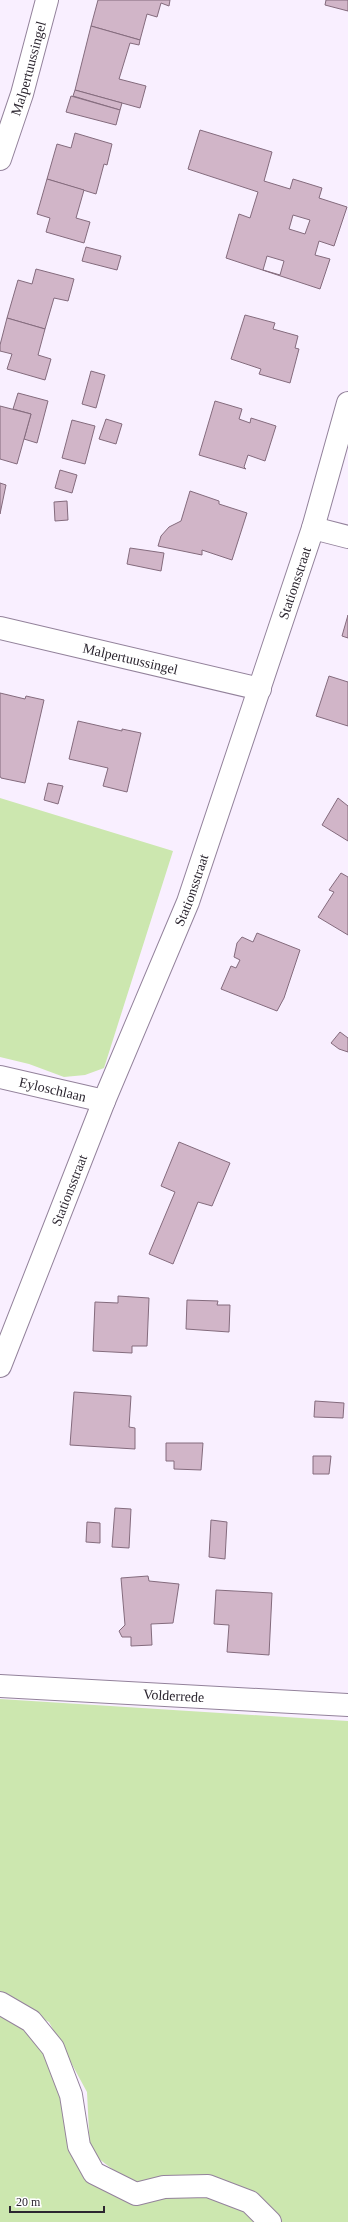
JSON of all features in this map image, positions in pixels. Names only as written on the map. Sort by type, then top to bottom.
[{"type":"street","name":"Malpertuussingel","points":[[0,159],[22,94],[47,0]]},
{"type":"street","name":"Stationsstraat","points":[[0,1366],[104,1101],[188,902],[313,528],[348,403]]},
{"type":"street","points":[[313,528],[348,537]]},
{"type":"street","name":"Malpertuussingel","points":[[0,628],[260,689]]},
{"type":"street","name":"Eyloschlaan","points":[[0,1077],[104,1101]]},
{"type":"street","name":"Volderrede","points":[[0,1686],[348,1705]]},
{"type":"street","points":[[0,2003],[31,2021],[53,2048],[71,2095],[79,2146],[94,2173],[136,2194],[164,2187],[208,2186],[250,2202],[270,2222]]},
{"type":"green space","points":[[0,798],[173,851],[104,1068],[85,1075],[64,1077],[29,1064],[0,1057]]},
{"type":"green space","points":[[0,1699],[348,1721],[348,2222],[281,2222],[256,2197],[133,2185],[90,2152],[87,2092],[49,2022],[0,1997]]},
{"type":"green space","points":[[0,2009],[23,2024],[50,2057],[73,2146],[120,2195],[211,2192],[245,2207],[262,2222],[0,2222]]},
{"type":"building","points":[[98,0],[170,0],[169,6],[161,3],[157,17],[147,14],[140,40],[91,26]]},
{"type":"building","points":[[326,0],[348,0],[348,11],[325,5]]},
{"type":"building","points":[[91,26],[140,40],[139,45],[130,43],[119,79],[146,86],[140,108],[75,90]]},
{"type":"building","points":[[75,90],[122,103],[120,110],[73,96]]},
{"type":"building","points":[[71,96],[120,110],[116,125],[66,112]]},
{"type":"building","points":[[200,130],[272,152],[264,181],[290,189],[293,179],[322,188],[319,198],[347,207],[334,246],[319,241],[315,255],[330,259],[320,289],[226,258],[239,214],[250,218],[258,192],[188,169]],"holes":[[[293,215],[310,220],[305,234],[289,229]],[[267,256],[284,261],[280,275],[263,270]]]},
{"type":"building","points":[[75,133],[112,144],[107,165],[104,164],[96,194],[47,179],[57,144],[71,148]]},
{"type":"building","points":[[47,179],[84,190],[76,218],[90,222],[84,243],[46,232],[50,218],[37,214]]},
{"type":"building","points":[[86,247],[121,256],[117,270],[82,261]]},
{"type":"building","points":[[36,269],[74,279],[68,301],[54,298],[45,329],[7,318],[18,280],[32,284]]},
{"type":"building","points":[[245,315],[275,323],[273,329],[298,336],[295,348],[299,349],[290,383],[259,374],[261,369],[231,359]]},
{"type":"building","points":[[7,318],[45,329],[38,355],[51,359],[45,380],[7,369],[12,354],[0,351],[0,345]]},
{"type":"building","points":[[91,371],[105,375],[96,408],[82,404]]},
{"type":"building","points":[[18,393],[48,401],[37,443],[24,439],[31,414],[13,409]]},
{"type":"building","points":[[215,401],[242,409],[239,419],[250,423],[251,418],[276,426],[265,461],[248,455],[244,467],[246,469],[199,455]]},
{"type":"building","points":[[0,406],[31,414],[17,464],[0,459]]},
{"type":"building","points":[[106,419],[122,424],[116,444],[99,439]]},
{"type":"building","points":[[72,420],[95,426],[85,464],[62,458]]},
{"type":"building","points":[[60,470],[77,475],[72,493],[55,488]]},
{"type":"building","points":[[0,483],[6,485],[0,514]]},
{"type":"building","points":[[190,491],[219,501],[219,504],[247,513],[232,560],[202,550],[202,555],[158,546],[161,536],[169,527],[181,521]]},
{"type":"building","points":[[67,501],[68,520],[55,521],[54,502]]},
{"type":"building","points":[[130,548],[164,553],[161,571],[127,564]]},
{"type":"building","points":[[348,615],[348,638],[342,636]]},
{"type":"building","points":[[329,676],[348,682],[348,726],[316,716]]},
{"type":"building","points":[[0,693],[25,699],[26,696],[44,700],[25,783],[1,778],[0,776]]},
{"type":"building","points":[[78,721],[122,731],[122,729],[141,733],[127,792],[103,786],[108,768],[69,759]]},
{"type":"building","points":[[48,783],[63,786],[58,804],[44,800]]},
{"type":"building","points":[[338,798],[348,806],[348,841],[322,825]]},
{"type":"building","points":[[341,873],[348,877],[348,935],[318,917],[334,892],[329,890]]},
{"type":"building","points":[[257,933],[300,950],[284,998],[277,1011],[221,989],[231,966],[236,968],[240,960],[234,957],[237,943],[242,937],[253,942]]},
{"type":"building","points":[[340,1032],[348,1038],[348,1052],[339,1049],[331,1043]]},
{"type":"building","points":[[179,1142],[230,1163],[212,1206],[198,1202],[173,1264],[149,1254],[175,1192],[161,1186]]},
{"type":"building","points":[[118,1296],[149,1298],[147,1346],[132,1346],[132,1353],[93,1351],[95,1302],[118,1303]]},
{"type":"building","points":[[187,1300],[218,1301],[217,1305],[230,1305],[229,1332],[186,1329]]},
{"type":"building","points":[[74,1392],[131,1396],[129,1427],[135,1428],[135,1449],[70,1445]]},
{"type":"building","points":[[315,1401],[344,1403],[343,1418],[314,1417]]},
{"type":"building","points":[[166,1443],[203,1443],[201,1470],[174,1469],[174,1461],[166,1461]]},
{"type":"building","points":[[313,1456],[331,1456],[329,1474],[313,1474]]},
{"type":"building","points":[[115,1508],[131,1509],[129,1548],[112,1547]]},
{"type":"building","points":[[211,1520],[227,1522],[225,1559],[209,1557]]},
{"type":"building","points":[[87,1522],[100,1523],[100,1543],[86,1542]]},
{"type":"building","points":[[148,1576],[149,1581],[179,1584],[173,1623],[151,1624],[152,1645],[131,1646],[131,1637],[122,1637],[119,1631],[125,1625],[121,1578]]},
{"type":"building","points":[[216,1590],[272,1593],[269,1655],[227,1652],[229,1625],[214,1624]]}]
